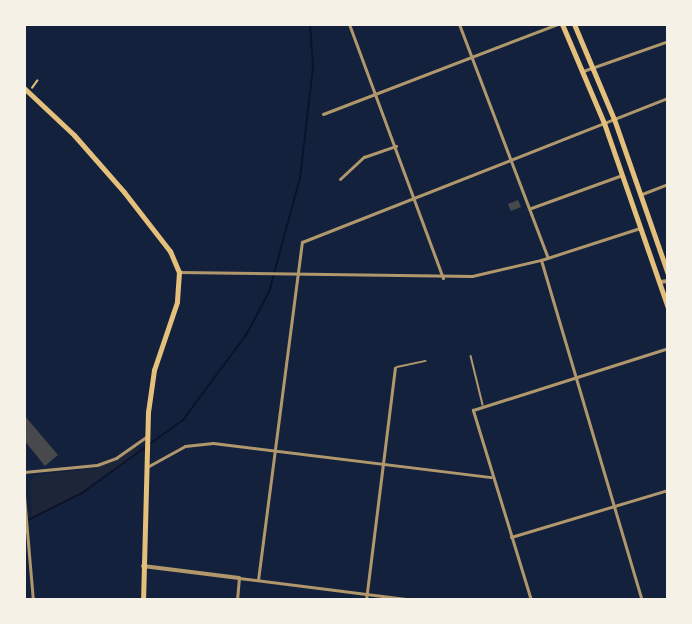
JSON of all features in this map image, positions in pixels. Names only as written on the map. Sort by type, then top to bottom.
[{"type":"main road","points":[[562,24],[604,123],[668,308]]},
{"type":"main road","points":[[574,24],[614,119],[668,274]]},
{"type":"main road","points":[[24,88],[74,135],[124,192],[170,251],[179,272],[177,302],[152,381],[145,458],[143,600]]},
{"type":"street","points":[[349,24],[377,93],[443,278]]},
{"type":"street","points":[[459,24],[531,208],[548,258]]},
{"type":"street","points":[[323,114],[557,24]]},
{"type":"street","points":[[583,71],[668,41]]},
{"type":"street","points":[[258,580],[302,242],[668,98]]},
{"type":"street","points":[[340,179],[364,157],[396,146]]},
{"type":"street","points":[[531,208],[623,175]]},
{"type":"street","points":[[640,194],[668,184]]},
{"type":"street","points":[[179,272],[443,278],[488,274],[548,258],[641,227]]},
{"type":"street","points":[[541,260],[642,600]]},
{"type":"street","points":[[660,282],[668,281]]},
{"type":"street","points":[[531,600],[491,477],[473,410],[668,348]]},
{"type":"street","points":[[366,598],[395,368]]},
{"type":"street","points":[[24,472],[97,465],[116,458],[146,436]]},
{"type":"street","points":[[145,468],[184,446],[213,443],[491,477]]},
{"type":"street","points":[[512,537],[668,490]]},
{"type":"street","points":[[24,496],[33,600]]},
{"type":"street","points":[[143,566],[258,580],[366,598],[414,600]]},
{"type":"street","points":[[237,600],[239,578]]},
{"type":"lane","points":[[471,356],[483,405]]},
{"type":"lane","points":[[395,368],[426,361]]},
{"type":"shaded area","points":[[136,446],[137,454],[82,493],[32,518],[30,482],[35,475],[98,468]]},
{"type":"building","points":[[518,200],[521,207],[511,211],[508,204]]},
{"type":"building","points":[[24,415],[58,455],[45,466],[24,440]]},
{"type":"waterway","points":[[24,522],[82,493],[183,420],[246,335],[269,292],[300,178],[313,67],[310,24]]}]
